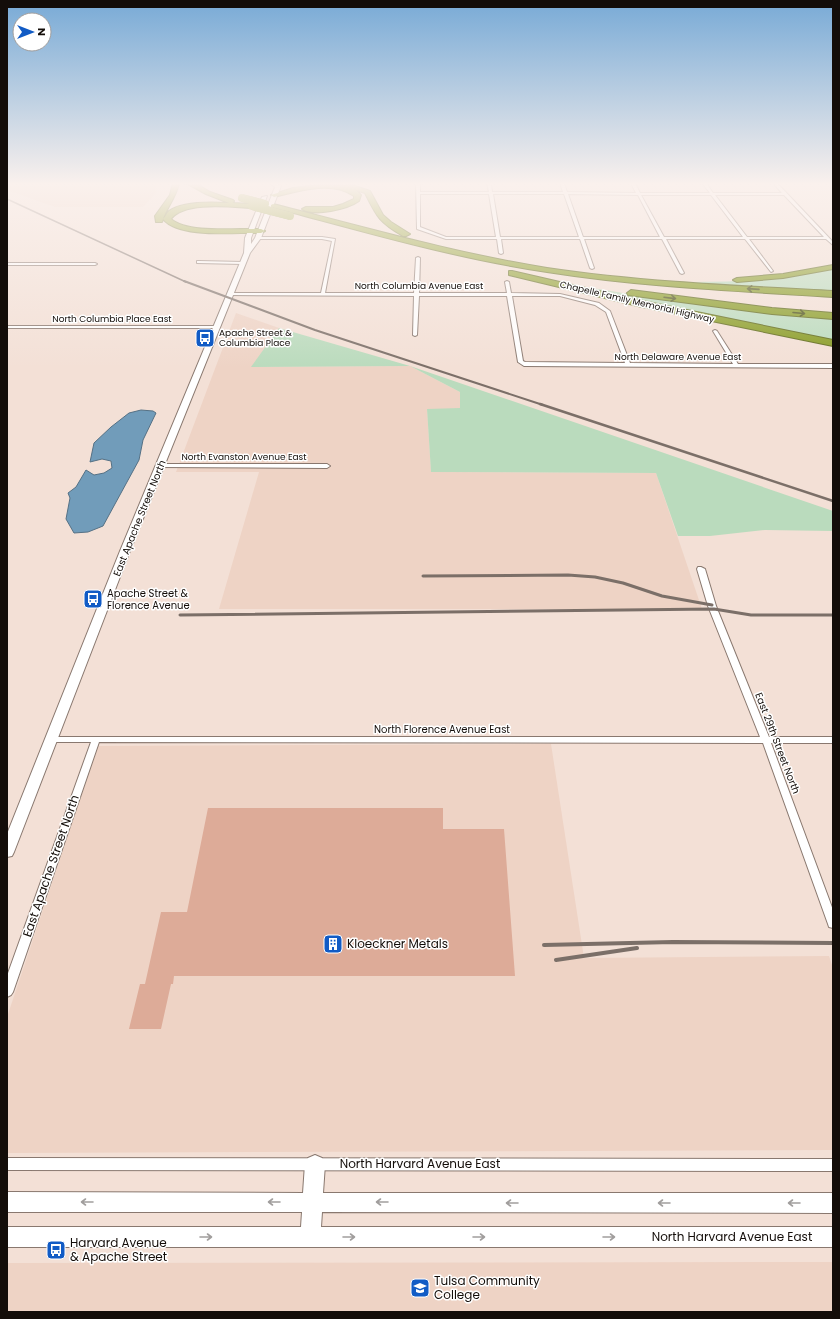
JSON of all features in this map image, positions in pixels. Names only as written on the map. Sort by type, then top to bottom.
[{"type":"highway","name":"Chapelle Family Memorial Highway","points":[[408,245],[583,291],[691,315],[833,342]]},
{"type":"highway","name":"Chapelle Family Memorial Highway","points":[[426,245],[504,262],[611,278],[833,295]]},
{"type":"highway","points":[[477,264],[622,292],[772,311],[833,316]]},
{"type":"highway","points":[[611,278],[691,281],[736,280],[783,276],[833,267]]},
{"type":"highway","points":[[691,315],[833,346]]},
{"type":"main road","name":"East Apache Street North","points":[[246,245],[247,253]]},
{"type":"main road","name":"East Apache Street North","points":[[7,852],[160,466],[243,262],[252,245]]},
{"type":"main road","points":[[310,1237],[315,1164]]},
{"type":"main road","points":[[7,1202],[833,1203]]},
{"type":"main road","name":"North Harvard Avenue East","points":[[7,1237],[833,1237]]},
{"type":"street","points":[[323,294],[335,245]]},
{"type":"street","points":[[500,245],[501,253]]},
{"type":"street","points":[[583,245],[592,268]]},
{"type":"street","points":[[667,245],[682,273]]},
{"type":"street","points":[[750,245],[771,271]]},
{"type":"street","points":[[415,335],[418,258]]},
{"type":"street","points":[[199,262],[243,262]]},
{"type":"street","points":[[7,264],[95,264]]},
{"type":"street","points":[[506,282],[509,294]]},
{"type":"street","name":"North Columbia Avenue East","points":[[230,294],[560,295],[597,304],[608,311],[628,365]]},
{"type":"street","name":"North Delaware Avenue East","points":[[509,294],[521,360],[524,364],[833,366]]},
{"type":"street","name":"North Columbia Place East","points":[[7,327],[217,327]]},
{"type":"street","points":[[715,331],[736,365]]},
{"type":"street","name":"North Evanston Avenue East","points":[[160,466],[327,466]]},
{"type":"street","name":"East 29th Street North","points":[[701,569],[712,606],[766,740],[833,924]]},
{"type":"street","name":"North Florence Avenue East","points":[[52,739],[833,740]]},
{"type":"street","name":"East Apache Street North","points":[[7,992],[96,739]]},
{"type":"street","name":"North Harvard Avenue East","points":[[7,1164],[833,1165]]},
{"type":"shaded area","points":[[236,313],[279,328],[252,367],[410,366],[460,392],[460,409],[427,409],[431,472],[656,473],[702,609],[219,609],[259,472],[176,472]]},
{"type":"shaded area","points":[[551,744],[584,958],[829,956],[833,968],[833,1150],[7,1153],[7,1017],[98,746]]},
{"type":"shaded area","name":"Tulsa Community College","points":[[833,1262],[833,1312],[7,1312],[7,1263]]},
{"type":"green space","points":[[833,268],[833,292],[690,282],[762,280]]},
{"type":"green space","points":[[592,288],[642,296],[833,318],[833,340],[588,290]]},
{"type":"green space","points":[[279,328],[410,366],[251,367]]},
{"type":"green space","points":[[410,366],[833,511],[833,531],[765,530],[710,536],[678,536],[656,473],[431,472],[427,409],[460,408],[460,392]]},
{"type":"water","points":[[141,410],[153,411],[156,413],[143,440],[139,460],[103,526],[88,532],[74,533],[66,519],[70,498],[68,493],[76,487],[86,470],[94,475],[104,473],[112,468],[111,461],[102,459],[90,462],[94,443],[129,413]]},
{"type":"building","name":"Kloeckner Metals","points":[[208,808],[443,808],[443,829],[504,829],[515,976],[174,976],[161,1029],[129,1029],[140,984],[145,984],[161,912],[187,912]]},
{"type":"railway","points":[[105,245],[186,282]]},
{"type":"railway","points":[[184,281],[315,330],[543,405]]},
{"type":"railway","points":[[540,404],[833,501]]},
{"type":"railway","points":[[423,576],[568,575],[595,577],[623,583],[662,596],[712,605]]},
{"type":"railway","points":[[180,615],[714,609],[751,615],[833,615]]},
{"type":"railway","points":[[544,945],[673,942],[833,943]]},
{"type":"railway","points":[[556,960],[637,948]]},
{"type":"place","name":"Apache Street & Columbia Place","points":[[205,338]]},
{"type":"place","name":"Apache Street & Florence Avenue","points":[[93,599]]},
{"type":"place","name":"Kloeckner Metals","points":[[333,944]]},
{"type":"place","name":"Harvard Avenue & Apache Street","points":[[56,1250]]},
{"type":"place","name":"Tulsa Community College","points":[[420,1288]]}]
